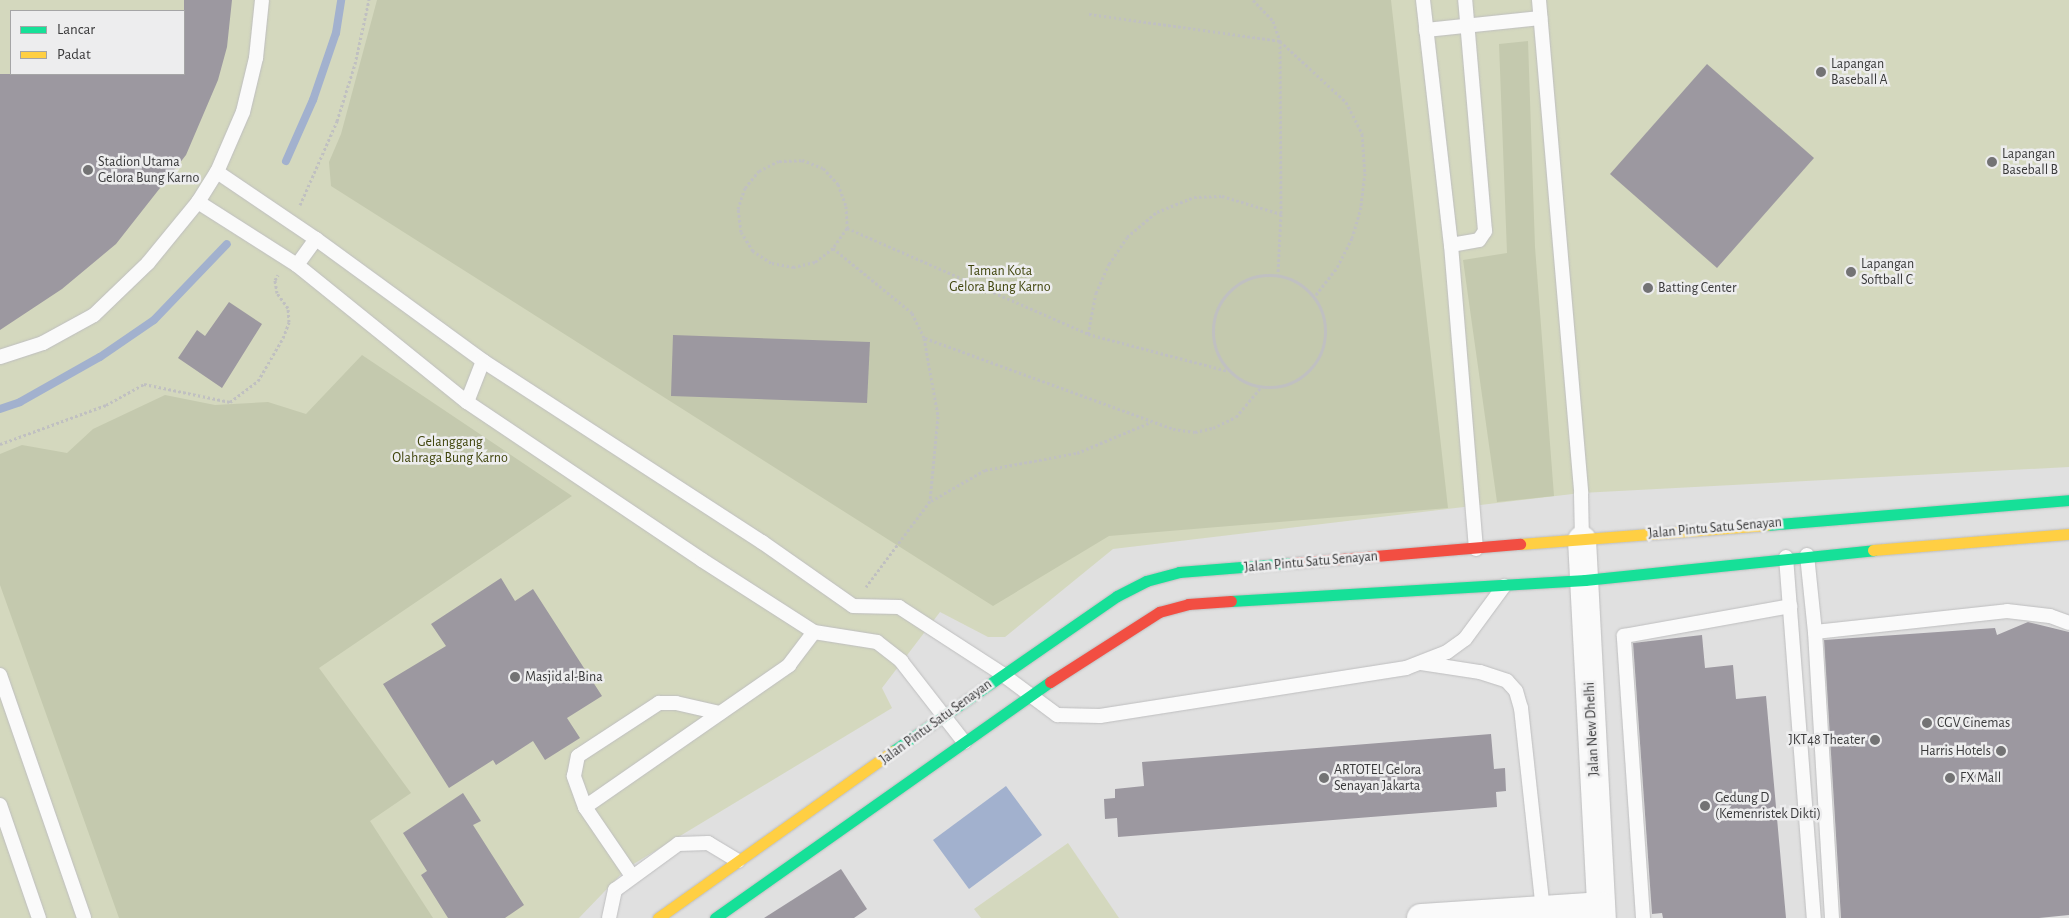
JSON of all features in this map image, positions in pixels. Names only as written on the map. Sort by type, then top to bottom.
[{"type":"main road","name":"Jalan Pintu Satu Senayan","points":[[658,918],[944,717],[1002,674],[1117,596],[1146,582],[1179,572],[2068,500]]},
{"type":"main road","points":[[2068,500],[2069,516]]},
{"type":"main road","points":[[1804,520],[1806,546]]},
{"type":"main road","points":[[715,918],[1029,696],[1130,627],[1159,612],[1188,604],[1585,580],[1786,557],[1806,546],[2069,534]]},
{"type":"street","name":"Jalan New Dhelhi","points":[[1582,540],[1601,912]]},
{"type":"street","points":[[1421,918],[1496,915],[1544,910],[1601,912]]},
{"type":"lane","points":[[0,357],[43,343],[94,315],[148,263],[198,202],[217,172],[243,112],[256,58],[262,0]]},
{"type":"lane","points":[[1423,0],[1451,245],[1476,548]]},
{"type":"lane","points":[[1451,245],[1479,240],[1485,231],[1465,0]]},
{"type":"lane","points":[[1539,0],[1582,493],[1582,540]]},
{"type":"lane","points":[[1426,30],[1467,24],[1540,18]]},
{"type":"lane","points":[[217,172],[316,238],[483,361],[762,542],[853,606],[899,606],[1002,674],[1029,696],[1057,715],[1100,716],[1406,668],[1447,652],[1465,639],[1504,586]]},
{"type":"lane","points":[[198,202],[298,265],[467,402],[814,632],[877,642],[901,661],[964,742]]},
{"type":"lane","points":[[298,265],[316,238]]},
{"type":"lane","points":[[467,402],[483,361]]},
{"type":"lane","points":[[1806,546],[1815,632],[1832,918]]},
{"type":"lane","points":[[1786,557],[1814,918]]},
{"type":"lane","points":[[1643,918],[1624,636],[1790,606]]},
{"type":"lane","points":[[1815,632],[2007,612],[2050,616],[2069,623]]},
{"type":"lane","points":[[585,807],[789,665],[814,632]]},
{"type":"lane","points":[[1418,663],[1488,674],[1507,681],[1516,691],[1521,708],[1544,910]]},
{"type":"lane","points":[[0,675],[84,918]]},
{"type":"lane","points":[[632,876],[585,807],[574,776],[578,756],[659,703],[676,703],[720,713]]},
{"type":"lane","points":[[0,805],[39,918]]},
{"type":"lane","points":[[609,918],[615,890],[678,844],[708,843],[738,861]]},
{"type":"path","points":[[292,222],[337,121],[354,64],[369,0]]},
{"type":"path","points":[[1253,0],[1273,21],[1280,41],[1282,214],[1278,274]]},
{"type":"path","points":[[1089,14],[1280,41],[1346,102],[1362,134],[1365,173],[1352,238],[1336,269],[1315,296]]},
{"type":"path","points":[[802,160],[823,168],[838,184],[846,206],[847,228],[833,248],[816,262],[801,265],[772,263],[753,250],[741,232],[738,209],[744,188],[759,170],[779,161],[802,160]]},
{"type":"path","points":[[1088,334],[1096,293],[1108,264],[1126,237],[1157,212],[1194,198],[1222,196],[1282,214]]},
{"type":"path","points":[[847,228],[1088,334],[1228,371],[1261,387],[1293,382],[1314,362],[1322,349],[1325,328],[1324,314],[1315,296],[1300,284],[1278,274],[1244,279],[1226,292],[1215,312],[1212,334],[1217,355],[1228,371]]},
{"type":"path","points":[[833,248],[912,313],[924,338],[938,416],[930,501]]},
{"type":"path","points":[[0,444],[106,405],[144,384],[230,402],[258,380],[283,338],[289,322],[288,308],[278,293],[275,280],[284,264],[285,256]]},
{"type":"path","points":[[924,338],[1152,422],[1195,432],[1213,428],[1236,417],[1261,387]]},
{"type":"path","points":[[853,606],[930,501],[985,470],[1077,453],[1152,422]]},
{"type":"green space","name":"Gelanggang Olahraga Bung Karno","points":[[0,0],[2069,0],[2069,467],[1581,493],[1113,549],[1005,637],[988,637],[940,612],[882,688],[892,708],[627,868],[579,918],[0,918]]},
{"type":"green space","name":"Taman Kota Gelora Bung Karno","points":[[377,0],[1391,0],[1448,508],[1109,536],[993,606],[331,186],[329,162],[341,134]]},
{"type":"green space","points":[[1528,41],[1535,247],[1554,496],[1497,502],[1463,260],[1507,253],[1499,44]]},
{"type":"green space","points":[[362,355],[572,496],[319,668],[411,793],[370,821],[433,918],[119,918],[0,585],[0,454],[22,445],[67,453],[93,429],[165,395],[215,405],[268,402],[306,414]]},
{"type":"green space","points":[[1068,843],[1119,918],[981,918],[974,909]]},
{"type":"water","points":[[1006,786],[1042,835],[969,889],[933,840]]},
{"type":"building","name":"Stadion Utama Gelora Bung Karno","points":[[184,0],[232,0],[227,47],[218,80],[186,155],[116,244],[62,289],[0,330],[0,74],[185,75]]},
{"type":"building","points":[[1707,64],[1814,158],[1717,268],[1610,174]]},
{"type":"building","points":[[229,302],[262,324],[222,388],[178,358],[197,330],[205,336]]},
{"type":"building","points":[[673,335],[870,342],[867,403],[671,396]]},
{"type":"building","name":"Masjid al-Bina","points":[[501,578],[515,601],[533,589],[602,696],[567,718],[580,738],[545,760],[533,741],[496,765],[493,760],[449,788],[383,684],[446,646],[431,624]]},
{"type":"building","name":"FX Mall","points":[[2028,622],[2069,632],[2069,915],[2039,918],[1841,918],[1824,640],[1995,628],[1997,635]]},
{"type":"building","name":"Gedung D (Kemenristek Dikti)","points":[[1702,635],[1705,668],[1733,665],[1736,699],[1766,696],[1786,918],[1663,918],[1662,913],[1652,914],[1633,643]]},
{"type":"building","name":"ARTOTEL Gelora Senayan Jakarta","points":[[1491,734],[1494,769],[1505,768],[1506,791],[1496,792],[1497,807],[1118,837],[1117,818],[1105,819],[1104,799],[1115,798],[1115,789],[1144,786],[1142,762]]},
{"type":"building","points":[[463,793],[481,821],[473,825],[524,905],[505,918],[448,918],[421,875],[427,871],[403,833]]},
{"type":"building","points":[[841,869],[867,909],[854,918],[764,918]]},
{"type":"waterway","points":[[286,161],[313,100],[336,33],[341,0]]},
{"type":"waterway","points":[[0,409],[20,402],[100,357],[154,320],[227,244]]},
{"type":"traffic: fast","points":[[1766,525],[2069,500]]},
{"type":"traffic: fast","points":[[1231,601],[1585,580],[1873,550]]},
{"type":"traffic: fast","points":[[893,751],[1117,596],[1146,581],[1179,572],[1292,563]]},
{"type":"traffic: fast","points":[[715,918],[1050,682]]},
{"type":"traffic: slow","points":[[1520,544],[1766,525]]},
{"type":"traffic: slow","points":[[1873,550],[2069,534]]},
{"type":"traffic: slow","points":[[658,918],[893,751]]},
{"type":"traffic: jam","points":[[1292,563],[1520,544]]},
{"type":"traffic: jam","points":[[1050,682],[1159,612],[1188,604],[1231,601]]},
{"type":"place","name":"Lapangan Baseball A","points":[[1821,72]]},
{"type":"place","name":"Lapangan Baseball B","points":[[1992,162]]},
{"type":"place","name":"Stadion Utama Gelora Bung Karno","points":[[88,170]]},
{"type":"place","name":"Lapangan Softball C","points":[[1851,272]]},
{"type":"place","name":"Batting Center","points":[[1648,288]]},
{"type":"place","name":"Masjid al-Bina","points":[[515,677]]},
{"type":"place","name":"CGV Cinemas","points":[[1927,723]]},
{"type":"place","name":"JKT48 Theater","points":[[1875,740]]},
{"type":"place","name":"Harris Hotels","points":[[2001,751]]},
{"type":"place","name":"ARTOTEL Gelora Senayan Jakarta","points":[[1324,778]]},
{"type":"place","name":"FX Mall","points":[[1950,778]]},
{"type":"place","name":"Gedung D (Kemenristek Dikti)","points":[[1705,806]]}]
